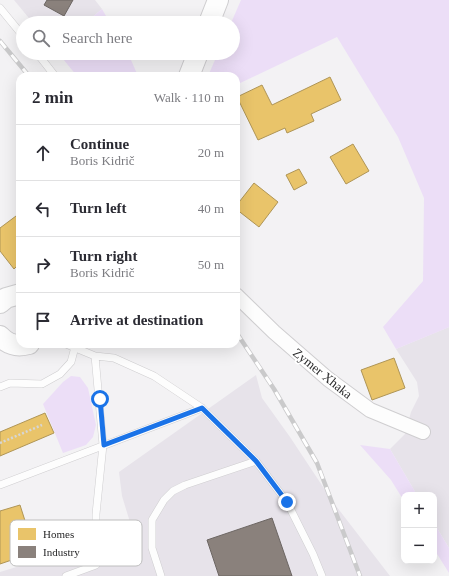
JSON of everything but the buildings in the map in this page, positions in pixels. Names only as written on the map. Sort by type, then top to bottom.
[{"type":"main road","points":[[212,16],[218,0]]},
{"type":"main road","points":[[191,72],[195,60]]},
{"type":"main road","points":[[0,302],[12,295],[16,294]]},
{"type":"main road","points":[[0,336],[10,344],[16,346]]},
{"type":"street","name":"Zymer Xhaka","points":[[240,299],[274,332],[317,370],[370,410],[423,432]]},
{"type":"lane","points":[[0,8],[16,27]]},
{"type":"lane","points":[[42,60],[52,72]]},
{"type":"lane","points":[[0,387],[10,383],[42,384],[60,374],[70,362],[75,348],[95,356],[114,358],[154,376],[202,408],[256,461],[287,502],[313,554],[322,576]]},
{"type":"lane","points":[[95,356],[104,445],[96,520]]},
{"type":"lane","points":[[0,485],[202,408]]},
{"type":"lane","points":[[161,576],[152,548],[152,520],[164,500],[173,492],[185,485],[256,461]]},
{"type":"lane","points":[[66,576],[93,566]]},
{"type":"path","points":[[0,444],[42,425]]},
{"type":"shaded area","points":[[14,0],[95,0],[102,9],[94,16],[27,16]]},
{"type":"shaded area","points":[[241,0],[449,0],[449,327],[396,349],[383,327],[423,281],[424,198],[398,137],[337,37],[240,83],[240,72],[210,72],[215,60],[240,60],[240,16],[234,16]]},
{"type":"shaded area","points":[[102,9],[106,16],[94,16]]},
{"type":"shaded area","points":[[64,60],[131,60],[136,72],[74,72]]},
{"type":"shaded area","points":[[449,327],[449,548],[437,528],[437,492],[415,492],[390,449],[405,434],[411,412],[419,396],[417,382],[396,349]]},
{"type":"shaded area","points":[[256,375],[262,398],[333,502],[390,576],[0,576],[0,572],[20,566],[142,566],[142,520],[129,520],[122,496],[119,472]]},
{"type":"shaded area","points":[[71,376],[80,377],[88,388],[96,425],[93,437],[86,445],[63,453],[43,404],[63,382]]},
{"type":"shaded area","points":[[360,445],[390,449],[415,492],[401,492],[401,496],[391,480]]},
{"type":"shaded area","points":[[437,528],[449,548],[449,573],[437,554]]},
{"type":"railway","points":[[0,41],[26,72]]},
{"type":"railway","points":[[240,338],[274,389],[317,463],[360,576]]},
{"type":"route","points":[[100,399],[104,445],[202,408],[256,461],[287,502]]}]
